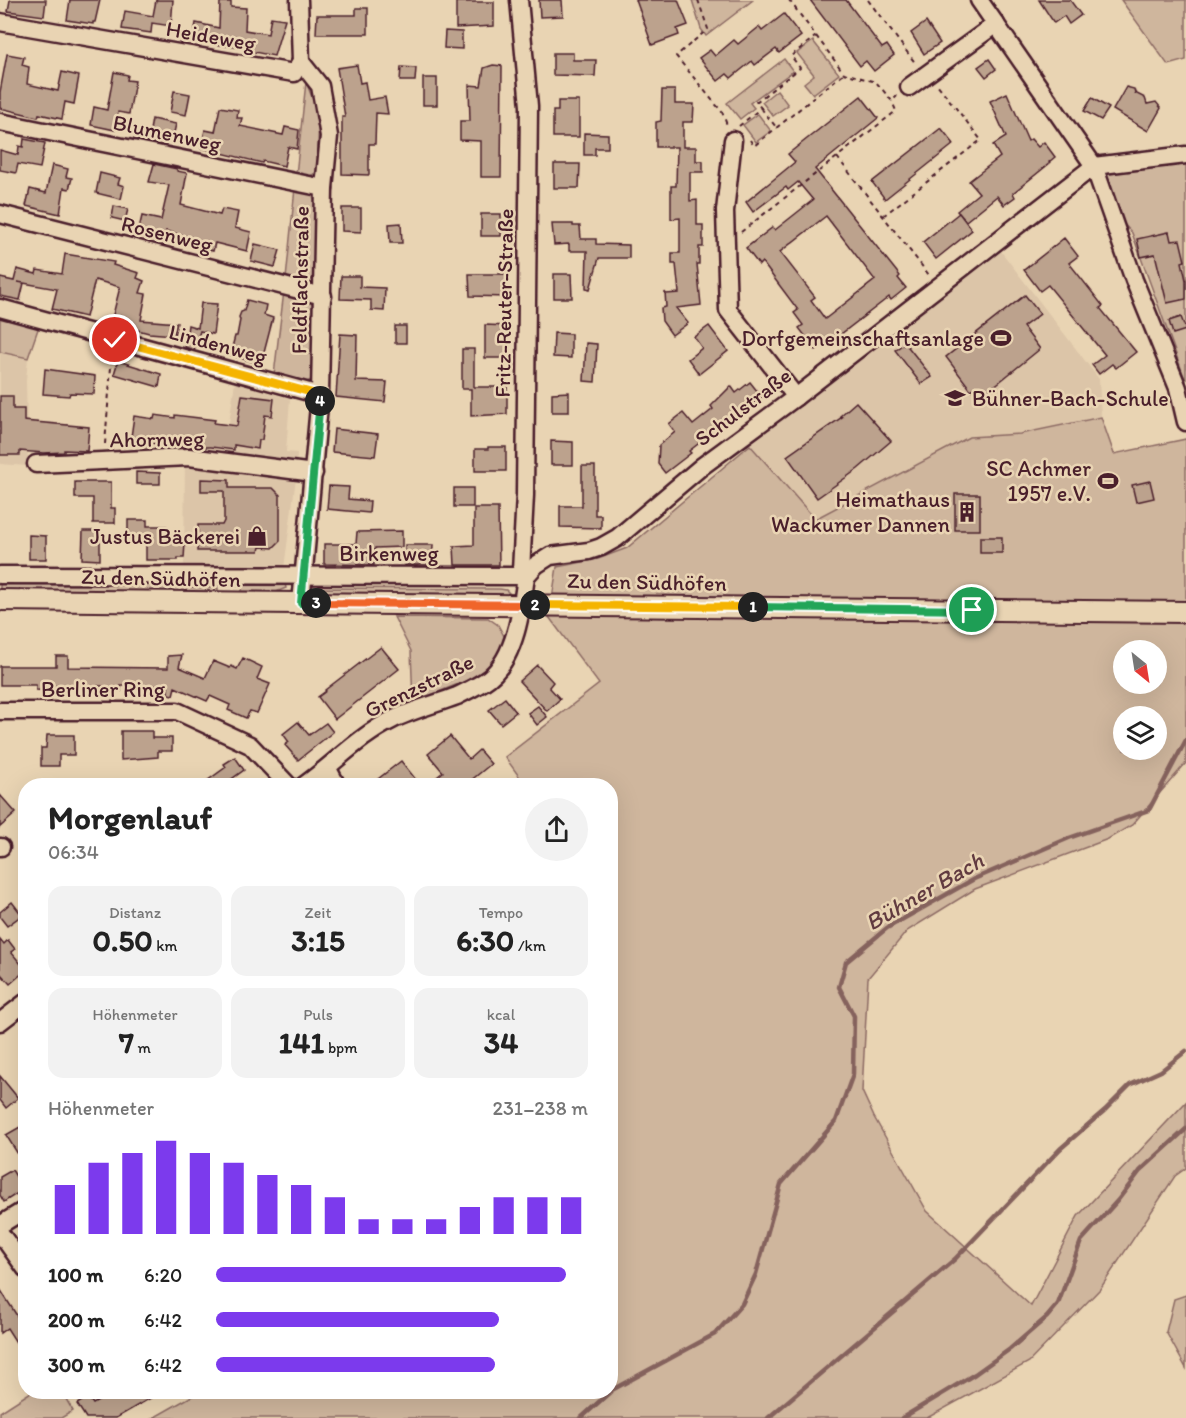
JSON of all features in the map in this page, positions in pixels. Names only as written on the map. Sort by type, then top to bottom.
[{"type":"street","points":[[299,0],[301,62]]},
{"type":"street","name":"Fritz-Reuter-Straße","points":[[519,0],[529,106],[525,495],[521,571],[526,576],[522,604]]},
{"type":"street","points":[[979,0],[1094,166],[1134,280],[1178,388],[1186,422]]},
{"type":"street","name":"Heideweg","points":[[0,22],[294,73],[301,62]]},
{"type":"street","points":[[909,87],[996,24]]},
{"type":"street","name":"Feldflachstraße","points":[[301,62],[320,86],[329,136],[324,188],[320,395],[301,603]]},
{"type":"street","name":"Blumenweg","points":[[0,122],[324,188]]},
{"type":"street","points":[[742,137],[725,211],[728,310],[796,397]]},
{"type":"street","points":[[1094,166],[1186,155]]},
{"type":"street","name":"Schulstraße","points":[[526,576],[536,565],[550,556],[601,548],[617,538],[701,467],[796,397],[1094,166]]},
{"type":"street","name":"Rosenweg","points":[[0,214],[323,296]]},
{"type":"street","name":"Lindenweg","points":[[0,308],[320,395]]},
{"type":"street","name":"Ahornweg","points":[[36,464],[189,458],[314,473]]},
{"type":"street","name":"Birkenweg","points":[[0,575],[526,576]]},
{"type":"street","name":"Zu den Südhöfen","points":[[0,600],[1186,612]]},
{"type":"street","name":"Grenzstraße","points":[[314,778],[360,740],[392,720],[459,695],[490,677],[509,652],[522,604]]},
{"type":"street","name":"Berliner Ring","points":[[0,711],[177,711],[250,745],[282,778]]},
{"type":"street","points":[[328,768],[333,778]]},
{"type":"street","points":[[0,1022],[18,1008]]},
{"type":"street","points":[[0,1225],[18,1214]]},
{"type":"street","points":[[0,1233],[18,1258]]},
{"type":"path","points":[[698,0],[708,29],[676,56],[742,137],[754,146],[844,73]]},
{"type":"path","points":[[726,243],[896,111],[892,101],[876,82],[844,73],[789,0]]},
{"type":"path","points":[[868,0],[925,76],[936,83],[981,140],[883,216]]},
{"type":"path","points":[[777,128],[756,102],[800,68],[791,56],[816,36]]},
{"type":"path","points":[[892,101],[909,87]]},
{"type":"path","points":[[742,137],[738,124],[761,108]]},
{"type":"path","points":[[837,157],[938,286]]},
{"type":"path","points":[[105,462],[109,380],[115,340]]},
{"type":"shaded area","points":[[692,0],[753,0],[706,36],[701,29]]},
{"type":"shaded area","points":[[1121,0],[1186,0],[1186,60],[1168,65]]},
{"type":"shaded area","points":[[813,41],[839,74],[813,94],[804,83],[814,75],[797,53]]},
{"type":"shaded area","points":[[784,59],[793,71],[750,103],[754,108],[740,119],[727,103]]},
{"type":"shaded area","points":[[306,82],[319,115],[317,172],[309,177],[296,175]]},
{"type":"shaded area","points":[[777,90],[788,105],[773,116],[762,102]]},
{"type":"shaded area","points":[[758,114],[771,131],[756,142],[743,125]]},
{"type":"shaded area","points":[[1186,163],[1186,382],[1132,233],[1122,222],[1102,175]]},
{"type":"shaded area","points":[[295,188],[310,192],[316,201],[315,273],[311,280],[301,283],[286,279]]},
{"type":"shaded area","name":"Bühner-Bach-Schule","points":[[1000,250],[1099,379],[1101,417],[1020,434],[968,437],[815,519],[750,445]]},
{"type":"shaded area","points":[[284,291],[309,297],[314,303],[315,373],[311,380],[303,384],[274,375]]},
{"type":"shaded area","points":[[0,314],[39,326],[28,358],[0,352]]},
{"type":"shaded area","points":[[0,352],[28,358],[26,381],[28,466],[0,464]]},
{"type":"shaded area","points":[[235,382],[290,399],[286,452],[297,453],[296,478],[284,568],[184,569],[185,452],[224,457]]},
{"type":"shaded area","points":[[1101,417],[1114,454],[1186,439],[1186,763],[1132,825],[1108,839],[975,889],[907,931],[868,978],[862,1091],[874,1117],[927,1211],[1031,1306],[1078,1216],[1186,1102],[1186,1168],[1175,1176],[1100,1289],[1029,1362],[927,1418],[153,1418],[187,1399],[618,1399],[618,778],[520,778],[505,757],[599,684],[549,617],[557,567],[598,559],[627,548],[750,445],[815,519],[969,437],[1020,434]]},
{"type":"shaded area","points":[[0,581],[177,583],[178,587],[218,588],[218,592],[0,590]]},
{"type":"shaded area","points":[[242,582],[285,583],[286,588],[276,592],[242,591]]},
{"type":"shaded area","points":[[311,588],[500,589],[509,593],[505,596],[315,595],[311,593]]},
{"type":"shaded area","points":[[394,617],[488,618],[498,625],[504,636],[500,653],[481,675],[413,702],[411,651]]},
{"type":"shaded area","points":[[1186,1295],[1186,1368],[1166,1332],[1174,1299]]},
{"type":"shaded area","points":[[20,1399],[66,1399],[73,1411],[61,1418],[0,1418],[0,1412]]},
{"type":"building","points":[[10,0],[46,0],[44,16],[8,11]]},
{"type":"building","points":[[70,0],[100,0],[95,22],[93,24],[67,20]]},
{"type":"building","points":[[156,0],[173,0],[171,26],[152,23],[151,33],[122,29],[125,11],[153,16]]},
{"type":"building","points":[[539,0],[562,0],[563,16],[540,17]]},
{"type":"building","points":[[636,0],[678,0],[688,25],[677,29],[679,35],[652,45]]},
{"type":"building","points":[[810,0],[846,0],[882,48],[887,45],[894,55],[874,71],[866,61],[860,66]]},
{"type":"building","points":[[1039,0],[1070,0],[1081,15],[1069,24],[1064,16],[1054,23]]},
{"type":"building","points":[[220,2],[231,2],[231,7],[246,8],[245,30],[268,34],[271,17],[285,19],[274,56],[249,51],[249,49],[193,41],[196,23],[219,28]]},
{"type":"building","points":[[456,2],[494,2],[494,26],[456,28]]},
{"type":"building","points":[[356,8],[368,8],[368,34],[316,34],[317,15],[356,15]]},
{"type":"building","points":[[784,14],[801,36],[779,53],[776,49],[755,65],[752,61],[731,78],[727,74],[718,81],[699,58],[710,50],[715,56],[734,40],[738,44],[759,27],[762,31]]},
{"type":"building","points":[[926,22],[940,43],[924,54],[911,33]]},
{"type":"building","points":[[445,31],[462,32],[462,49],[444,48]]},
{"type":"building","points":[[553,53],[573,53],[573,60],[596,60],[595,76],[553,75]]},
{"type":"building","points":[[7,54],[24,57],[22,65],[29,67],[27,84],[58,91],[62,72],[79,76],[74,104],[65,102],[62,119],[39,114],[38,117],[0,108],[0,92]]},
{"type":"building","points":[[989,59],[996,69],[986,77],[978,67]]},
{"type":"building","points":[[357,65],[360,83],[365,82],[368,100],[385,97],[388,114],[376,113],[375,144],[369,144],[369,175],[342,174],[342,117],[345,117],[337,68]]},
{"type":"building","points":[[493,65],[502,66],[501,177],[481,177],[481,141],[460,140],[460,121],[470,121],[469,85],[481,86],[484,68]]},
{"type":"building","points":[[401,67],[416,68],[415,81],[400,81]]},
{"type":"building","points":[[114,72],[128,75],[127,80],[135,81],[129,114],[118,112],[115,130],[91,125],[94,107],[107,110]]},
{"type":"building","points":[[423,78],[437,78],[437,105],[423,105]]},
{"type":"building","points":[[1126,87],[1134,89],[1135,93],[1145,98],[1147,104],[1156,102],[1161,108],[1148,131],[1113,110]]},
{"type":"building","points":[[662,90],[675,90],[675,104],[694,104],[693,122],[683,122],[683,147],[696,147],[696,161],[703,161],[703,172],[690,172],[690,201],[697,200],[697,225],[703,225],[703,247],[699,247],[699,264],[697,264],[701,305],[676,308],[688,323],[672,335],[662,321],[661,308],[666,307],[665,292],[666,294],[679,293],[676,264],[672,264],[672,253],[680,253],[680,218],[671,219],[671,186],[676,186],[677,147],[656,147],[656,122],[661,121]]},
{"type":"building","points":[[174,91],[190,94],[186,115],[170,112]]},
{"type":"building","points":[[1007,93],[1028,141],[1031,139],[1038,147],[1044,142],[1055,157],[1013,193],[1015,197],[1004,205],[997,196],[966,221],[957,211],[979,193],[969,181],[1000,157],[993,145],[1006,137],[990,101]]},
{"type":"building","points":[[861,96],[878,118],[815,169],[900,276],[898,278],[906,288],[891,300],[889,297],[837,337],[836,335],[816,350],[799,328],[803,325],[794,313],[798,310],[762,262],[759,265],[746,248],[773,227],[775,230],[813,200],[798,182],[788,190],[786,187],[753,212],[746,202],[795,162],[788,154]],"holes":[[[826,216],[875,280],[825,319],[811,300],[815,297],[780,252]]]},
{"type":"building","points":[[1092,98],[1109,108],[1101,120],[1084,111]]},
{"type":"building","points":[[558,101],[579,101],[579,137],[553,137],[553,111],[558,111]]},
{"type":"building","points":[[220,107],[238,110],[237,118],[242,118],[240,126],[283,135],[285,127],[299,130],[297,149],[288,147],[284,166],[201,148],[205,130],[215,132]]},
{"type":"building","points":[[152,119],[176,124],[172,141],[149,136]]},
{"type":"building","points":[[941,128],[954,144],[885,199],[872,182]]},
{"type":"building","points":[[584,133],[608,134],[608,148],[595,148],[595,155],[584,155]]},
{"type":"building","points":[[24,139],[45,143],[40,168],[18,164],[16,173],[0,170],[0,150],[18,155],[19,146],[23,147]]},
{"type":"building","points":[[154,164],[187,173],[181,205],[220,215],[222,209],[238,212],[235,228],[251,232],[247,251],[215,243],[213,251],[191,246],[193,238],[166,231],[164,239],[138,233],[142,216],[161,220],[169,185],[149,182]]},
{"type":"building","points":[[554,164],[580,164],[579,188],[554,188]]},
{"type":"building","points":[[52,165],[68,169],[66,177],[72,178],[69,189],[64,188],[60,214],[26,206],[30,189],[46,193]]},
{"type":"building","points":[[100,173],[120,178],[118,184],[124,186],[121,199],[96,193]]},
{"type":"building","points":[[114,206],[128,209],[125,221],[112,218]]},
{"type":"building","points":[[342,208],[361,208],[361,232],[342,231]]},
{"type":"building","points":[[959,213],[972,230],[936,259],[923,242]]},
{"type":"building","points":[[481,214],[501,214],[501,236],[481,236]]},
{"type":"building","points":[[401,223],[402,243],[390,243],[389,224]]},
{"type":"building","points":[[552,224],[580,226],[581,239],[596,239],[596,244],[629,245],[629,258],[599,258],[590,289],[586,288],[587,251],[569,251],[569,244],[554,245]]},
{"type":"building","points":[[1169,232],[1171,241],[1180,240],[1185,261],[1182,262],[1186,280],[1186,299],[1167,303],[1155,254],[1141,257],[1137,239]]},
{"type":"building","points":[[1064,238],[1078,256],[1069,263],[1103,306],[1100,308],[1136,352],[1116,368],[1112,364],[1099,374],[1092,365],[1105,355],[1048,285],[1040,291],[1024,270]]},
{"type":"building","points":[[255,244],[280,250],[275,267],[251,261]]},
{"type":"building","points":[[65,254],[114,262],[113,265],[139,273],[137,278],[144,281],[140,293],[146,294],[141,320],[177,323],[174,335],[149,333],[111,323],[120,287],[95,280],[86,317],[52,309],[57,289],[24,283],[20,300],[0,296],[0,278],[14,281],[17,269],[36,274],[37,270],[62,274]]},
{"type":"building","points":[[469,274],[507,274],[507,297],[470,296]]},
{"type":"building","points":[[554,274],[571,274],[572,298],[554,298]]},
{"type":"building","points":[[341,276],[360,276],[360,287],[385,288],[384,311],[371,310],[371,300],[340,299]]},
{"type":"building","name":"Dorfgemeinschaftsanlage","points":[[1025,295],[1040,314],[1023,327],[1040,349],[982,396],[975,387],[971,390],[946,357]]},
{"type":"building","points":[[247,300],[266,305],[264,315],[273,318],[261,364],[230,355],[235,336],[237,336],[239,317],[244,311]]},
{"type":"building","points":[[201,303],[217,304],[213,334],[200,331],[194,350],[185,347],[188,325],[198,328]]},
{"type":"building","points":[[1181,317],[1186,330],[1173,334],[1169,321]]},
{"type":"building","points":[[485,325],[509,326],[507,358],[485,358]]},
{"type":"building","points":[[395,326],[406,326],[406,343],[395,343]]},
{"type":"building","points":[[709,326],[728,351],[699,374],[688,359],[702,348],[694,337]]},
{"type":"building","points":[[554,333],[571,334],[571,358],[553,357]]},
{"type":"building","points":[[340,334],[357,335],[356,381],[387,382],[385,402],[336,397]]},
{"type":"building","points":[[586,343],[597,344],[595,382],[584,381]]},
{"type":"building","points":[[905,343],[932,377],[921,384],[895,350]]},
{"type":"building","points":[[462,349],[474,349],[474,387],[507,387],[507,414],[471,416],[471,389],[462,389]]},
{"type":"building","points":[[118,361],[161,374],[159,387],[114,374]]},
{"type":"building","points":[[45,369],[95,376],[94,394],[70,393],[69,396],[43,394]]},
{"type":"building","points":[[750,382],[762,397],[689,451],[691,453],[665,473],[658,464],[659,445],[675,432],[669,424],[683,413],[693,425],[713,409],[711,406],[731,386],[736,393]]},
{"type":"building","points":[[569,392],[569,412],[552,412],[552,393]]},
{"type":"building","points":[[242,395],[274,399],[272,416],[265,415],[262,440],[259,440],[258,449],[234,445],[234,450],[177,447],[151,443],[150,447],[130,444],[134,416],[154,419],[155,415],[175,418],[175,415],[215,420],[214,423],[237,426]]},
{"type":"building","points":[[0,396],[13,396],[13,409],[24,409],[24,421],[89,427],[87,451],[64,450],[64,452],[44,453],[20,451],[20,455],[0,455]]},
{"type":"building","points":[[856,402],[891,441],[858,469],[817,498],[787,456],[842,417],[840,416]]},
{"type":"building","points":[[334,429],[378,434],[375,456],[332,452]]},
{"type":"building","points":[[551,441],[573,442],[573,465],[551,465]]},
{"type":"building","points":[[488,447],[506,447],[506,471],[475,471],[475,449],[488,449]]},
{"type":"building","points":[[582,466],[595,466],[595,515],[601,515],[601,528],[560,527],[560,506],[582,506]]},
{"type":"building","points":[[136,472],[160,473],[160,484],[136,484]]},
{"type":"building","points":[[201,479],[229,480],[229,488],[273,488],[280,495],[280,541],[273,548],[260,547],[259,551],[197,551],[198,525],[222,525],[224,521],[224,491],[201,491]]},
{"type":"building","points":[[1150,481],[1154,498],[1136,502],[1132,485]]},
{"type":"building","points":[[75,482],[111,482],[111,508],[115,508],[115,523],[93,523],[93,498],[75,498]]},
{"type":"building","points":[[329,486],[349,487],[348,499],[370,501],[369,513],[327,509]]},
{"type":"building","points":[[454,488],[473,488],[473,507],[454,507]]},
{"type":"building","name":"Heimathaus Wackumer Dannen","points":[[955,494],[980,494],[980,530],[955,530]]},
{"type":"building","points":[[474,508],[498,508],[499,565],[455,565],[454,546],[474,545]]},
{"type":"building","points":[[128,520],[147,520],[147,526],[166,526],[165,542],[185,543],[184,558],[146,560],[146,537],[128,538]]},
{"type":"building","points":[[83,531],[100,531],[100,560],[82,559]]},
{"type":"building","points":[[402,531],[402,547],[375,548],[374,565],[324,564],[324,544],[356,544],[357,532]]},
{"type":"building","points":[[29,535],[46,536],[46,559],[29,559]]},
{"type":"building","points":[[980,537],[1002,537],[1002,553],[980,553]]},
{"type":"building","points":[[405,545],[433,545],[432,565],[405,565]]},
{"type":"building","points":[[381,647],[399,669],[335,719],[318,697]]},
{"type":"building","points":[[182,655],[179,667],[205,678],[213,661],[237,669],[243,658],[262,667],[257,679],[270,684],[257,713],[250,711],[246,718],[228,710],[230,705],[210,696],[207,701],[175,687],[173,695],[168,694],[168,686],[121,686],[121,691],[102,691],[102,686],[56,686],[56,691],[36,690],[36,685],[0,685],[0,666],[56,666],[56,656],[68,656],[68,667],[168,668],[168,656]]},
{"type":"building","points":[[537,665],[553,682],[549,687],[560,699],[547,711],[519,681]]},
{"type":"building","points":[[505,698],[516,712],[501,724],[489,710]]},
{"type":"building","points":[[538,706],[547,717],[537,725],[528,713]]},
{"type":"building","points":[[298,722],[309,735],[326,723],[333,732],[298,760],[285,745],[289,742],[283,734]]},
{"type":"building","points":[[121,731],[152,731],[152,738],[172,738],[172,751],[158,751],[158,757],[121,760]]},
{"type":"building","points":[[47,735],[74,735],[74,755],[59,755],[59,766],[41,766],[41,748],[46,748]]},
{"type":"building","points":[[450,736],[469,759],[479,750],[491,764],[474,778],[436,778],[443,772],[428,754]]},
{"type":"building","points":[[235,757],[244,770],[233,778],[211,778],[226,767],[224,764]]},
{"type":"building","points":[[401,761],[415,778],[379,778]]},
{"type":"building","points":[[0,795],[16,813],[0,827]]},
{"type":"building","points":[[12,902],[18,910],[18,918],[7,926],[0,917],[0,912]]},
{"type":"building","points":[[0,939],[4,944],[8,940],[15,949],[11,952],[18,960],[18,977],[10,984],[0,973]]},
{"type":"building","points":[[0,1076],[18,1098],[6,1108],[0,1100]]},
{"type":"building","points":[[18,1128],[18,1154],[6,1135]]},
{"type":"building","points":[[12,1170],[18,1180],[18,1193],[4,1202],[0,1195],[0,1177]]},
{"type":"building","points":[[0,1289],[18,1317],[18,1345],[7,1328],[0,1333]]},
{"type":"building","points":[[89,1399],[93,1404],[102,1399],[149,1399],[116,1418],[86,1418],[77,1404]]},
{"type":"waterway","name":"Bühner Bach","points":[[618,1387],[715,1334],[742,1304],[756,1274],[781,1184],[836,1121],[853,1074],[854,1016],[839,987],[846,962],[887,928],[974,879],[1069,838],[1149,810],[1186,740]]},
{"type":"waterway","points":[[768,1418],[955,1259],[1060,1149],[1130,1085],[1161,1071],[1186,1051]]},
{"type":"waterway","points":[[902,1418],[975,1374],[1010,1349],[1047,1317],[1058,1304],[1081,1241],[1118,1200],[1140,1171],[1186,1129]]},
{"type":"waterway","name":"Bühner Bach","points":[[581,1418],[602,1399]]},
{"type":"place","name":"Dorfgemeinschaftsanlage","points":[[1001,338]]},
{"type":"place","name":"Bühner-Bach-Schule","points":[[955,398]]},
{"type":"place","name":"SC Achmer 1957 e.V.","points":[[1108,481]]},
{"type":"place","name":"Heimathaus Wackumer Dannen","points":[[967,512]]},
{"type":"place","name":"Justus Bäckerei","points":[[257,536]]},
{"type":"route","points":[[115,340],[320,395],[301,603],[972,610]]}]
